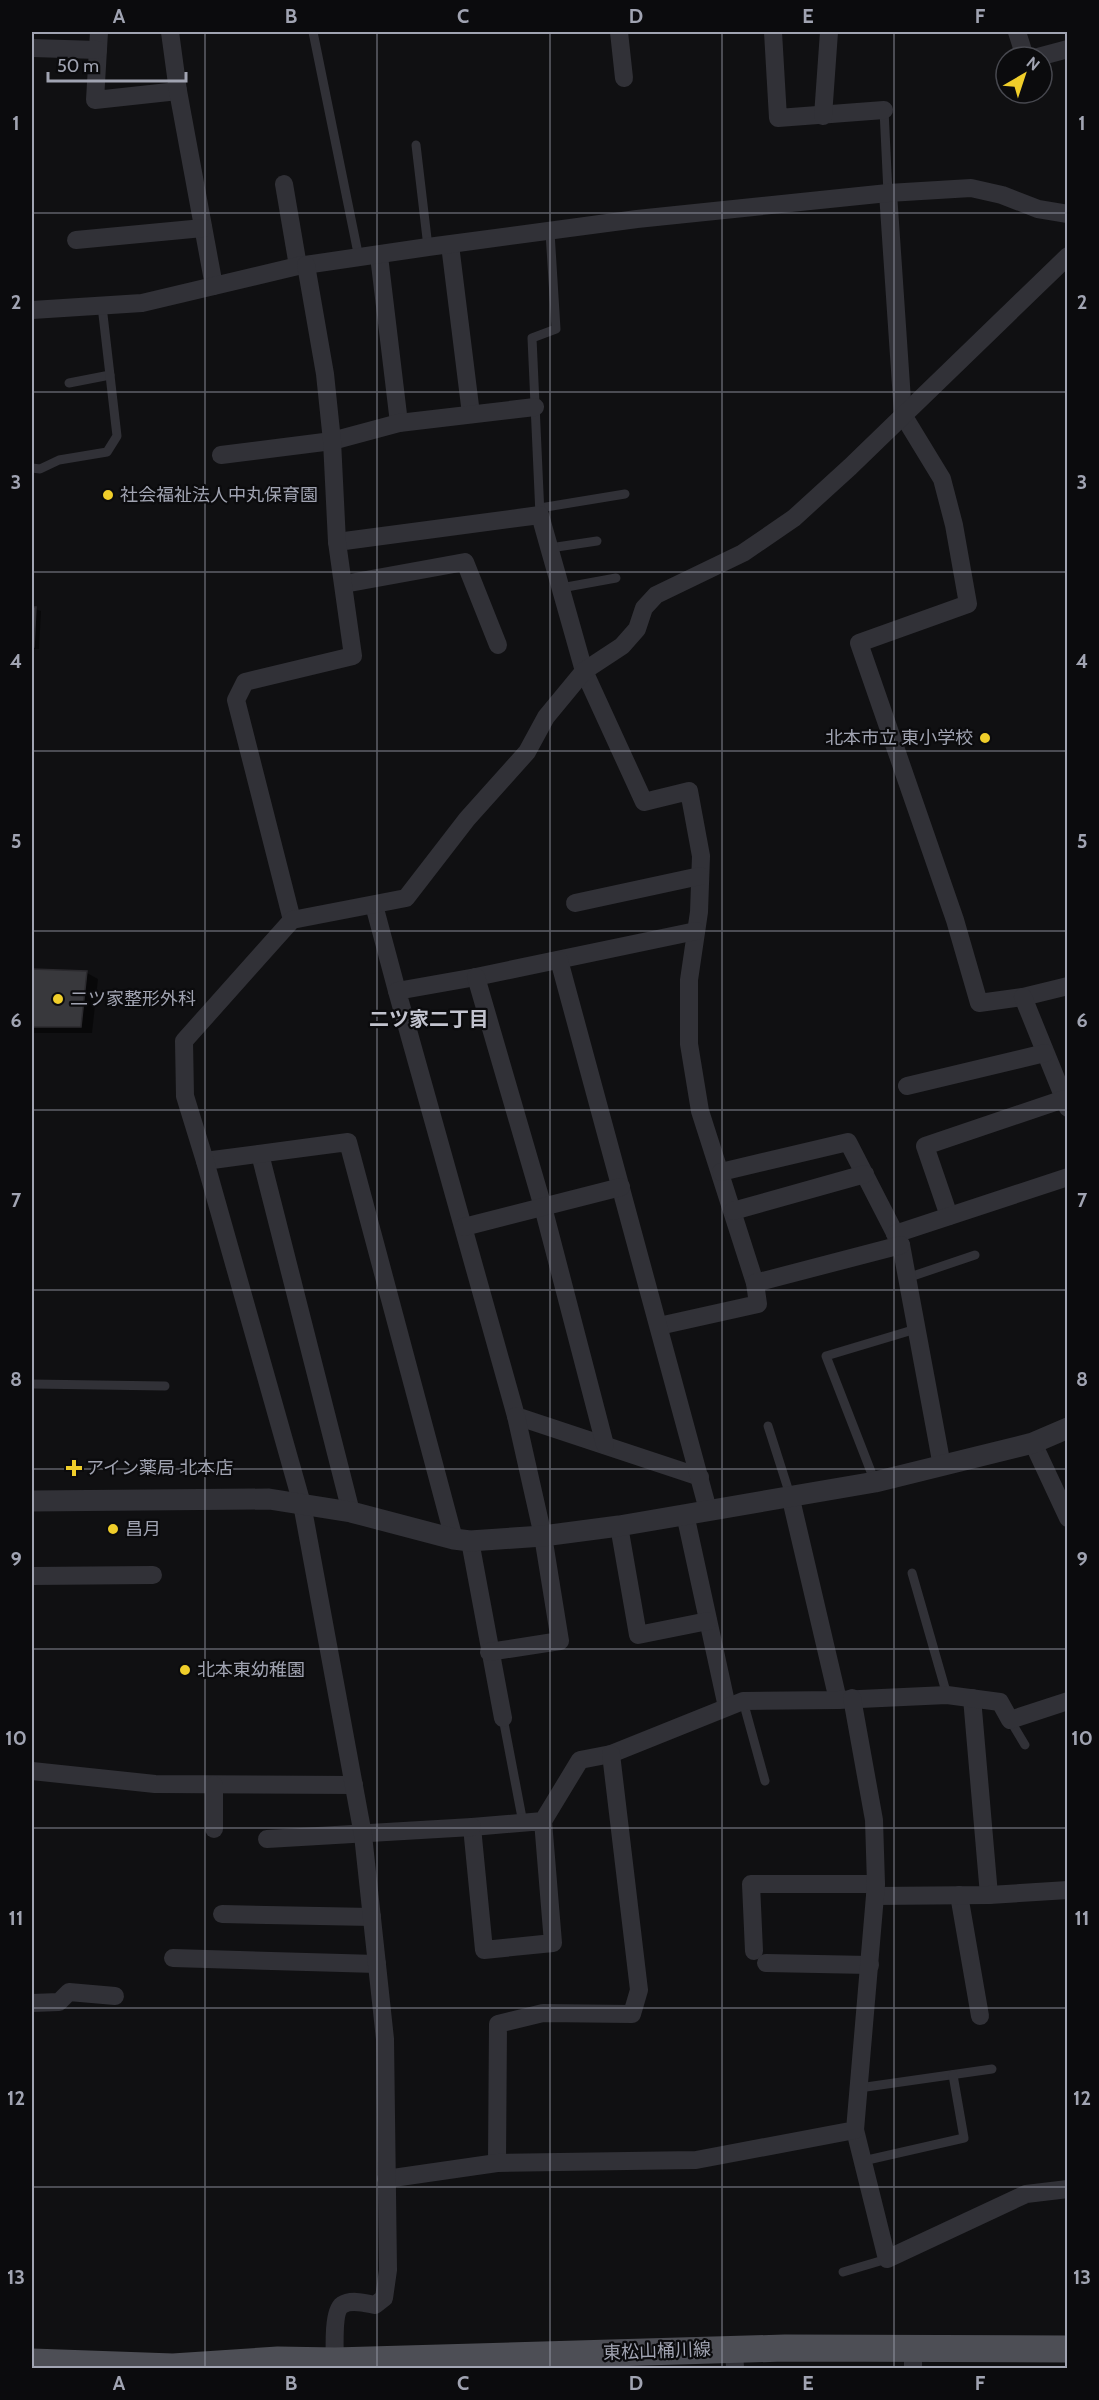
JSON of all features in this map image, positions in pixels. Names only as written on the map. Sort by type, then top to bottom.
[{"type":"main road","name":"東松山桶川線","points":[[32,2362],[174,2367],[278,2360],[335,2365],[913,2358],[1068,2349]]},
{"type":"street","points":[[170,32],[178,90],[214,286]]},
{"type":"street","points":[[773,32],[778,118],[884,111]]},
{"type":"street","points":[[823,116],[829,32]]},
{"type":"street","points":[[624,33],[624,78]]},
{"type":"street","points":[[32,48],[98,41],[95,100],[178,90]]},
{"type":"street","points":[[284,184],[325,374],[332,441],[337,542],[353,656],[245,682],[236,700],[292,920]]},
{"type":"street","points":[[32,310],[142,303],[302,266],[428,247],[637,219],[888,193],[971,188],[1002,195],[1038,209],[1068,214]]},
{"type":"street","points":[[888,193],[903,415],[942,479],[954,525],[968,604],[859,643],[955,920],[979,1003],[1023,997],[1068,986]]},
{"type":"street","points":[[76,240],[203,228]]},
{"type":"street","points":[[450,245],[471,414]]},
{"type":"street","points":[[379,256],[399,423]]},
{"type":"street","points":[[335,2365],[336,2313],[342,2304],[356,2301],[375,2305],[384,2298],[388,2270],[385,2039],[363,1835],[302,1504],[185,1096],[184,1041],[292,920],[406,898],[467,819],[527,752],[546,717],[584,671],[622,646],[637,628],[644,608],[656,595],[743,553],[794,518],[1068,256]]},
{"type":"street","points":[[221,455],[332,441],[399,423],[536,407]]},
{"type":"street","points":[[337,542],[540,512],[584,671],[644,802],[689,791],[701,856],[696,931],[689,980],[689,1044],[700,1111],[755,1283],[758,1304],[659,1326]]},
{"type":"street","points":[[344,584],[465,562],[498,645]]},
{"type":"street","points":[[575,903],[700,876]]},
{"type":"street","points":[[374,905],[516,1416],[543,1536],[560,1641],[489,1652]]},
{"type":"street","points":[[397,990],[559,960],[696,931]]},
{"type":"street","points":[[559,960],[708,1510]]},
{"type":"street","points":[[476,976],[543,1207],[605,1445]]},
{"type":"street","points":[[949,1216],[925,1146],[1064,1094],[1023,997]]},
{"type":"street","points":[[907,1086],[1045,1053]]},
{"type":"street","points":[[205,1161],[348,1142],[462,1540],[503,1718]]},
{"type":"street","points":[[721,1172],[848,1142],[898,1240],[942,1466]]},
{"type":"street","points":[[260,1154],[351,1512]]},
{"type":"street","points":[[733,1211],[865,1174]]},
{"type":"street","points":[[755,1283],[898,1240],[949,1216],[1068,1177]]},
{"type":"street","points":[[464,1227],[621,1187]]},
{"type":"street","points":[[516,1416],[700,1478]]},
{"type":"street","points":[[32,1501],[269,1499],[351,1512],[462,1540],[543,1536],[619,1526],[875,1482],[1033,1443],[1068,1428]]},
{"type":"street","points":[[1033,1443],[1068,1518]]},
{"type":"street","points":[[790,1495],[845,1699],[874,1820],[875,1890],[855,2130],[887,2259],[1026,2194],[1068,2189]]},
{"type":"street","points":[[685,1514],[708,1621],[735,1704]]},
{"type":"street","points":[[619,1526],[638,1635],[708,1621]]},
{"type":"street","points":[[32,1576],[153,1575]]},
{"type":"street","points":[[472,1827],[484,1950],[553,1943],[543,1821],[580,1760],[611,1754],[735,1704],[947,1695],[1000,1702],[1010,1720],[1068,1701]]},
{"type":"street","points":[[972,1698],[989,1895]]},
{"type":"street","points":[[497,2163],[498,2024],[543,2013],[632,2014],[639,1990],[611,1754]]},
{"type":"street","points":[[32,1772],[155,1784],[354,1785]]},
{"type":"street","points":[[214,1785],[214,1829]]},
{"type":"street","points":[[267,1839],[363,1835],[543,1821]]},
{"type":"street","points":[[870,1965],[760,1957],[751,1884],[959,1895],[1068,1890]]},
{"type":"street","points":[[959,1895],[980,2016]]},
{"type":"street","points":[[222,1914],[372,1917]]},
{"type":"street","points":[[173,1958],[377,1964]]},
{"type":"street","points":[[32,2003],[59,2002],[69,1992],[115,1996]]},
{"type":"street","points":[[386,2180],[497,2163],[696,2160],[855,2130]]},
{"type":"lane","points":[[314,32],[360,259]]},
{"type":"lane","points":[[884,111],[888,193]]},
{"type":"lane","points":[[416,145],[428,247]]},
{"type":"lane","points":[[550,232],[556,329],[532,338],[540,512],[625,494]]},
{"type":"lane","points":[[32,468],[40,469],[59,460],[107,452],[117,436],[102,306]]},
{"type":"lane","points":[[69,383],[110,375]]},
{"type":"lane","points":[[549,548],[597,541]]},
{"type":"lane","points":[[561,588],[616,578]]},
{"type":"lane","points":[[907,1278],[975,1255]]},
{"type":"lane","points":[[875,1482],[826,1356],[916,1329]]},
{"type":"lane","points":[[32,1384],[165,1386]]},
{"type":"lane","points":[[768,1426],[790,1495]]},
{"type":"lane","points":[[912,1573],[947,1695]]},
{"type":"lane","points":[[735,1704],[765,1781]]},
{"type":"lane","points":[[503,1718],[523,1823]]},
{"type":"lane","points":[[1010,1720],[1025,1745]]},
{"type":"lane","points":[[859,2088],[992,2069]]},
{"type":"lane","points":[[863,2161],[964,2138],[953,2075]]},
{"type":"lane","points":[[843,2272],[887,2259]]},
{"type":"building","points":[[32,607],[36,607],[34,647],[32,647]]},
{"type":"building","name":"二ツ家整形外科","points":[[32,969],[87,971],[81,1027],[32,1027]]},
{"type":"place","name":"社会福祉法人中丸保育園","points":[[108,495]]},
{"type":"place","name":"北本市立 東小学校","points":[[985,738]]},
{"type":"place","name":"二ツ家整形外科","points":[[58,999]]},
{"type":"place","name":"アイン薬局 北本店","points":[[74,1468]]},
{"type":"place","name":"昌月","points":[[113,1529]]},
{"type":"place","name":"北本東幼稚園","points":[[185,1670]]},
{"type":"district","name":"二ツ家二丁目","points":[[429,1019]]}]
